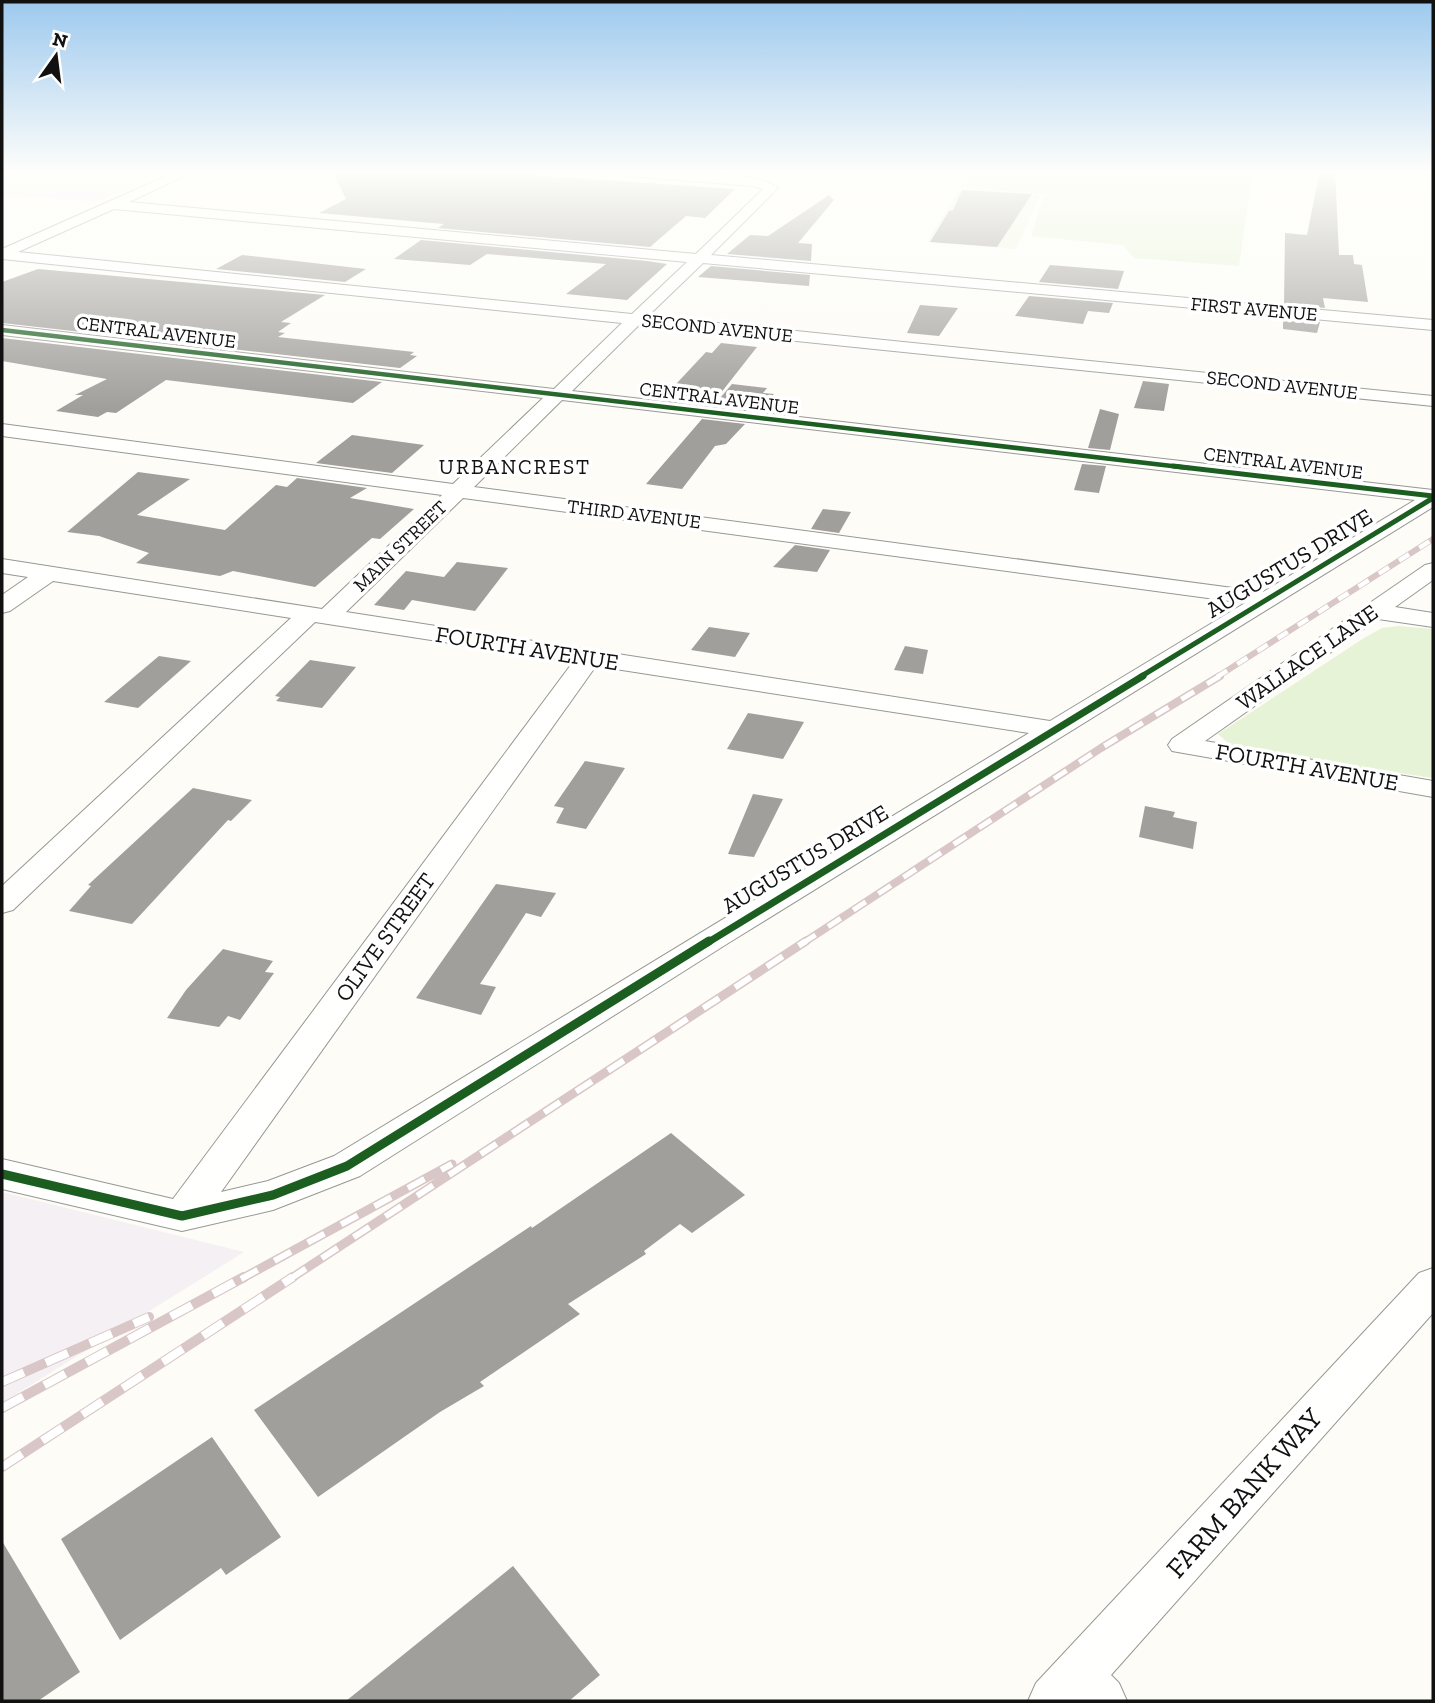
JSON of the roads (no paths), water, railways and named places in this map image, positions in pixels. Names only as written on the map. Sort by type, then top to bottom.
[{"type":"street","name":"FIRST AVENUE","points":[[606,249],[1433,326]]},
{"type":"street","name":"MAIN STREET","points":[[2,903],[458,491],[710,249]]},
{"type":"street","name":"SECOND AVENUE","points":[[2,254],[1433,401]]},
{"type":"street","name":"CENTRAL AVENUE","points":[[2,330],[1433,497]]},
{"type":"street","name":"THIRD AVENUE","points":[[2,430],[1266,599]]},
{"type":"street","name":"AUGUSTUS DRIVE","points":[[182,1216],[273,1195],[347,1166],[1433,497]]},
{"type":"street","name":"FOURTH AVENUE","points":[[2,566],[1054,729]]},
{"type":"street","name":"WALLACE LANE","points":[[1182,745],[1433,570]]},
{"type":"street","points":[[2,606],[48,572]]},
{"type":"street","points":[[1373,611],[1433,620]]},
{"type":"street","name":"OLIVE STREET","points":[[182,1216],[589,658]]},
{"type":"street","name":"FOURTH AVENUE","points":[[1182,745],[1433,789]]},
{"type":"street","points":[[2,1174],[182,1216]]},
{"type":"street","name":"FARM BANK WAY","points":[[1077,1693],[1433,1284]]},
{"type":"railway","points":[[1217,677],[1433,539]]},
{"type":"railway","points":[[803,943],[1101,748],[1220,676]]},
{"type":"railway","points":[[290,1279],[806,941]]},
{"type":"railway","points":[[241,1279],[452,1164]]},
{"type":"railway","points":[[2,1408],[244,1277]]},
{"type":"railway","points":[[2,1467],[293,1277]]},
{"type":"railway","points":[[2,1382],[149,1317]]},
{"type":"district","name":"URBANCREST","points":[[515,466]]}]
